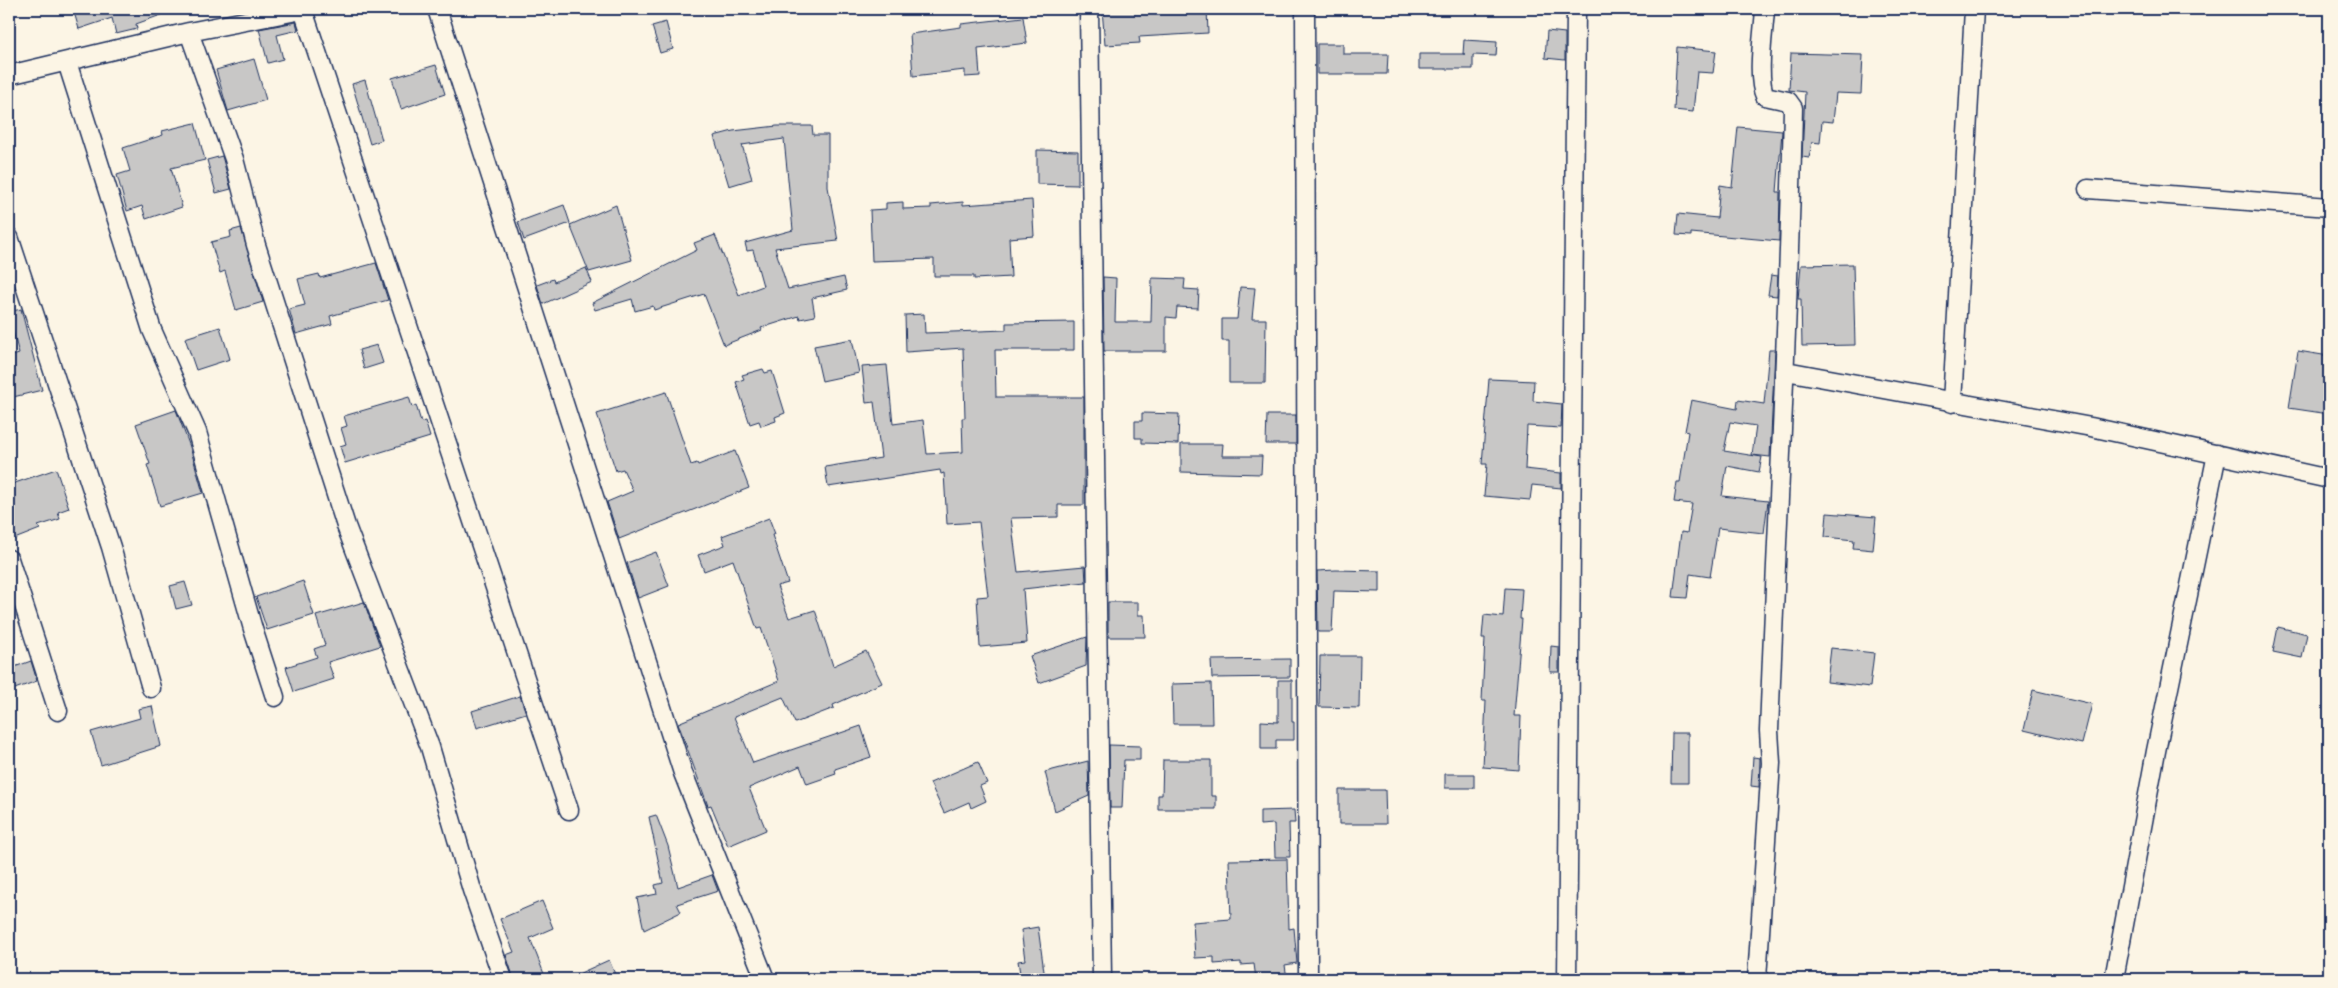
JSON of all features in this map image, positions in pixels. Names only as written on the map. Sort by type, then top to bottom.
[{"type":"street","points":[[9,75],[189,32],[305,9],[569,810]]},
{"type":"street","points":[[437,9],[683,773],[765,979]]},
{"type":"street","points":[[1089,9],[1102,979]]},
{"type":"street","points":[[1305,9],[1308,979]]},
{"type":"street","points":[[1567,979],[1576,9]]},
{"type":"street","points":[[1757,979],[1771,763],[1769,731],[1777,522],[1786,371],[1793,108],[1788,101],[1764,96],[1762,90],[1761,59],[1765,9]]},
{"type":"street","points":[[1952,403],[1974,9]]},
{"type":"street","points":[[189,32],[234,159],[256,245],[337,498],[430,746],[472,890],[502,979]]},
{"type":"street","points":[[67,62],[152,330],[197,432],[253,629],[275,697]]},
{"type":"street","points":[[2088,189],[2329,208]]},
{"type":"street","points":[[9,237],[111,547],[151,688]]},
{"type":"street","points":[[1786,371],[2091,428],[2329,478]]},
{"type":"street","points":[[2114,979],[2156,751],[2217,454]]},
{"type":"street","points":[[9,559],[58,711]]},
{"type":"building","points":[[73,9],[172,9],[172,11],[136,24],[137,29],[116,34],[112,18],[79,29]]},
{"type":"building","points":[[1102,9],[1207,9],[1208,33],[1139,37],[1140,43],[1105,45]]},
{"type":"building","points":[[1023,17],[1027,43],[978,49],[980,76],[965,77],[965,70],[913,76],[910,34],[961,27],[961,24]]},
{"type":"building","points":[[296,22],[298,30],[277,35],[283,59],[268,63],[259,29]]},
{"type":"building","points":[[666,22],[673,49],[660,53],[652,26]]},
{"type":"building","points":[[1547,31],[1565,33],[1565,60],[1545,58]]},
{"type":"building","points":[[1464,40],[1497,42],[1496,56],[1473,55],[1473,69],[1419,69],[1419,54],[1463,54]]},
{"type":"building","points":[[1317,44],[1343,44],[1343,54],[1388,54],[1387,74],[1317,74]]},
{"type":"building","points":[[1677,47],[1716,51],[1713,73],[1697,72],[1693,112],[1674,110]]},
{"type":"building","points":[[1791,53],[1863,55],[1861,94],[1836,93],[1833,122],[1822,121],[1820,143],[1812,142],[1809,158],[1802,157],[1805,92],[1789,90]]},
{"type":"building","points":[[254,59],[266,100],[228,111],[216,70]]},
{"type":"building","points":[[436,65],[445,94],[401,109],[392,78]]},
{"type":"building","points":[[365,80],[382,140],[370,144],[352,84]]},
{"type":"building","points":[[195,123],[205,160],[171,168],[182,207],[146,219],[142,206],[127,211],[117,175],[130,171],[123,148],[163,135],[162,131]]},
{"type":"building","points":[[777,126],[812,126],[813,135],[828,135],[828,187],[838,241],[775,248],[788,289],[844,277],[847,290],[812,298],[815,316],[800,319],[799,316],[761,328],[762,330],[724,345],[704,294],[654,310],[653,306],[635,311],[632,299],[595,310],[592,303],[697,250],[694,243],[715,235],[739,295],[763,286],[753,250],[747,251],[745,243],[793,230],[784,139],[742,145],[752,179],[729,186],[714,136],[733,131]]},
{"type":"building","points":[[1738,127],[1782,131],[1777,192],[1780,192],[1779,241],[1691,233],[1691,236],[1676,235],[1678,214],[1717,218],[1720,185],[1732,187]]},
{"type":"building","points":[[1037,150],[1078,151],[1078,185],[1037,184]]},
{"type":"building","points":[[222,156],[231,189],[216,193],[207,160]]},
{"type":"building","points":[[1032,200],[1034,236],[1009,238],[1011,277],[974,279],[974,276],[934,276],[934,259],[872,261],[870,210],[886,209],[886,203],[903,202],[903,209],[931,208],[931,205],[963,202],[963,205]]},
{"type":"building","points":[[564,205],[570,223],[524,240],[518,222]]},
{"type":"building","points":[[616,205],[632,260],[589,272],[570,225]]},
{"type":"building","points":[[241,228],[263,302],[236,310],[225,271],[220,273],[211,242],[231,237],[230,231]]},
{"type":"building","points":[[376,263],[388,300],[330,316],[332,324],[296,334],[289,309],[305,305],[298,279],[319,274],[320,278]]},
{"type":"building","points":[[1853,264],[1855,345],[1802,346],[1801,299],[1798,299],[1801,265]]},
{"type":"building","points":[[586,268],[592,282],[543,304],[537,285],[553,279],[554,282]]},
{"type":"building","points":[[1771,275],[1778,276],[1777,296],[1768,295]]},
{"type":"building","points":[[1103,277],[1116,278],[1115,322],[1151,322],[1152,278],[1185,279],[1184,289],[1199,290],[1198,308],[1177,307],[1176,318],[1166,317],[1166,351],[1104,351]]},
{"type":"building","points":[[1240,287],[1255,288],[1252,319],[1266,319],[1265,383],[1229,383],[1229,341],[1222,341],[1222,319],[1237,319]]},
{"type":"building","points":[[21,309],[42,390],[9,398],[9,357],[19,354],[12,327],[9,327],[9,312]]},
{"type":"building","points":[[924,314],[925,333],[1006,330],[1006,323],[1074,322],[1074,350],[995,350],[996,397],[1084,397],[1084,505],[1058,505],[1058,517],[1011,518],[1018,572],[1085,566],[1086,582],[1023,589],[1027,643],[980,647],[977,597],[988,596],[979,522],[947,524],[944,473],[941,474],[940,470],[828,487],[825,467],[881,458],[874,402],[866,403],[862,367],[887,365],[893,424],[923,420],[927,454],[963,452],[962,418],[965,418],[963,348],[906,352],[905,315]]},
{"type":"building","points":[[220,327],[230,359],[196,370],[185,338]]},
{"type":"building","points":[[852,339],[859,373],[822,381],[814,346]]},
{"type":"building","points":[[377,345],[383,363],[364,369],[359,350]]},
{"type":"building","points":[[1769,350],[1775,350],[1770,457],[1752,455],[1756,426],[1730,422],[1724,451],[1762,457],[1759,472],[1727,466],[1722,496],[1768,501],[1764,533],[1718,528],[1710,577],[1690,574],[1687,598],[1673,597],[1681,532],[1687,533],[1692,504],[1674,502],[1677,482],[1680,482],[1688,432],[1685,431],[1691,400],[1737,409],[1738,400],[1764,404]]},
{"type":"building","points":[[2298,351],[2329,356],[2329,414],[2289,408]]},
{"type":"building","points":[[763,369],[765,373],[772,371],[785,413],[775,417],[776,421],[761,426],[759,421],[750,424],[736,382],[744,379],[742,375]]},
{"type":"building","points":[[1489,379],[1534,381],[1533,401],[1562,404],[1561,428],[1527,426],[1525,469],[1561,473],[1561,488],[1532,485],[1530,500],[1484,496],[1487,464],[1482,464]]},
{"type":"building","points":[[666,392],[691,465],[697,463],[698,465],[735,451],[749,488],[619,539],[607,502],[633,491],[623,469],[616,471],[597,414]]},
{"type":"building","points":[[409,397],[412,407],[416,405],[421,422],[425,421],[430,437],[345,463],[340,446],[346,444],[341,428],[347,426],[344,416]]},
{"type":"building","points":[[176,410],[190,447],[203,493],[160,506],[147,465],[150,464],[136,424]]},
{"type":"building","points":[[1142,413],[1179,414],[1178,444],[1142,443],[1142,438],[1135,438],[1135,421],[1142,421]]},
{"type":"building","points":[[1267,415],[1296,415],[1296,444],[1266,444]]},
{"type":"building","points":[[1181,444],[1223,444],[1222,456],[1262,456],[1261,474],[1181,472]]},
{"type":"building","points":[[56,469],[69,508],[58,512],[60,519],[38,526],[40,529],[12,540],[9,530],[9,485]]},
{"type":"building","points":[[1827,513],[1876,517],[1873,550],[1853,548],[1854,540],[1825,537]]},
{"type":"building","points":[[769,518],[775,534],[772,535],[788,583],[777,586],[789,618],[815,610],[833,666],[866,651],[882,683],[833,705],[834,708],[795,723],[783,697],[734,717],[753,763],[861,726],[871,757],[835,769],[836,774],[807,784],[800,766],[749,788],[766,830],[728,846],[711,805],[708,806],[678,723],[779,681],[761,628],[757,629],[733,560],[704,571],[698,555],[725,545],[722,536]]},
{"type":"building","points":[[656,552],[669,586],[638,598],[627,563]]},
{"type":"building","points":[[1317,571],[1380,571],[1380,592],[1334,591],[1332,632],[1318,632]]},
{"type":"building","points":[[303,581],[314,615],[267,630],[256,597]]},
{"type":"building","points":[[185,582],[192,605],[176,609],[170,586]]},
{"type":"building","points":[[1505,588],[1522,589],[1520,619],[1522,619],[1514,716],[1521,716],[1519,770],[1483,767],[1486,701],[1482,701],[1485,638],[1482,638],[1484,615],[1503,617]]},
{"type":"building","points":[[364,602],[380,646],[328,662],[334,679],[294,692],[286,667],[317,657],[314,649],[325,645],[316,616]]},
{"type":"building","points":[[1108,602],[1138,602],[1138,615],[1144,615],[1145,637],[1108,637]]},
{"type":"building","points":[[2278,627],[2307,634],[2302,658],[2273,652]]},
{"type":"building","points":[[1087,637],[1086,666],[1039,683],[1030,656]]},
{"type":"building","points":[[1551,646],[1559,647],[1559,672],[1550,672]]},
{"type":"building","points":[[1831,648],[1874,653],[1870,687],[1827,682]]},
{"type":"building","points":[[1320,656],[1360,656],[1359,708],[1319,707]]},
{"type":"building","points":[[1290,659],[1290,677],[1212,678],[1211,660]]},
{"type":"building","points":[[31,661],[37,681],[9,691],[9,669]]},
{"type":"building","points":[[1278,680],[1292,680],[1294,740],[1276,740],[1276,749],[1261,749],[1261,721],[1278,722]]},
{"type":"building","points":[[1211,683],[1212,724],[1173,724],[1172,684]]},
{"type":"building","points":[[2033,690],[2092,704],[2082,744],[2024,730]]},
{"type":"building","points":[[520,696],[526,713],[477,728],[472,711]]},
{"type":"building","points":[[152,706],[161,746],[101,765],[91,732],[140,718],[138,709]]},
{"type":"building","points":[[1672,733],[1688,733],[1688,783],[1671,783]]},
{"type":"building","points":[[1109,745],[1140,746],[1140,760],[1124,760],[1122,808],[1110,808]]},
{"type":"building","points":[[1753,757],[1760,758],[1759,787],[1751,786]]},
{"type":"building","points":[[1163,760],[1211,760],[1211,796],[1216,796],[1216,809],[1158,809],[1158,795],[1162,795]]},
{"type":"building","points":[[1088,761],[1089,796],[1055,811],[1045,772]]},
{"type":"building","points":[[978,762],[987,783],[980,786],[986,801],[971,808],[969,802],[944,813],[930,783]]},
{"type":"building","points":[[1445,774],[1474,774],[1474,788],[1445,788]]},
{"type":"building","points":[[1339,790],[1385,790],[1386,824],[1339,824]]},
{"type":"building","points":[[1294,810],[1295,823],[1289,823],[1290,857],[1275,857],[1274,824],[1260,825],[1260,811]]},
{"type":"building","points":[[656,815],[668,846],[678,887],[712,875],[718,891],[677,904],[681,912],[644,930],[637,898],[657,894],[655,885],[663,883],[649,817]]},
{"type":"building","points":[[1287,859],[1289,929],[1294,928],[1297,963],[1285,965],[1287,979],[1256,979],[1254,964],[1241,965],[1241,962],[1214,964],[1214,957],[1195,958],[1193,922],[1231,919],[1229,860]]},
{"type":"building","points":[[542,901],[553,928],[530,938],[546,979],[514,979],[506,955],[514,952],[500,919]]},
{"type":"building","points":[[1038,927],[1045,979],[1021,979],[1018,961],[1025,960],[1021,930]]},
{"type":"building","points":[[609,960],[617,979],[567,979]]}]
